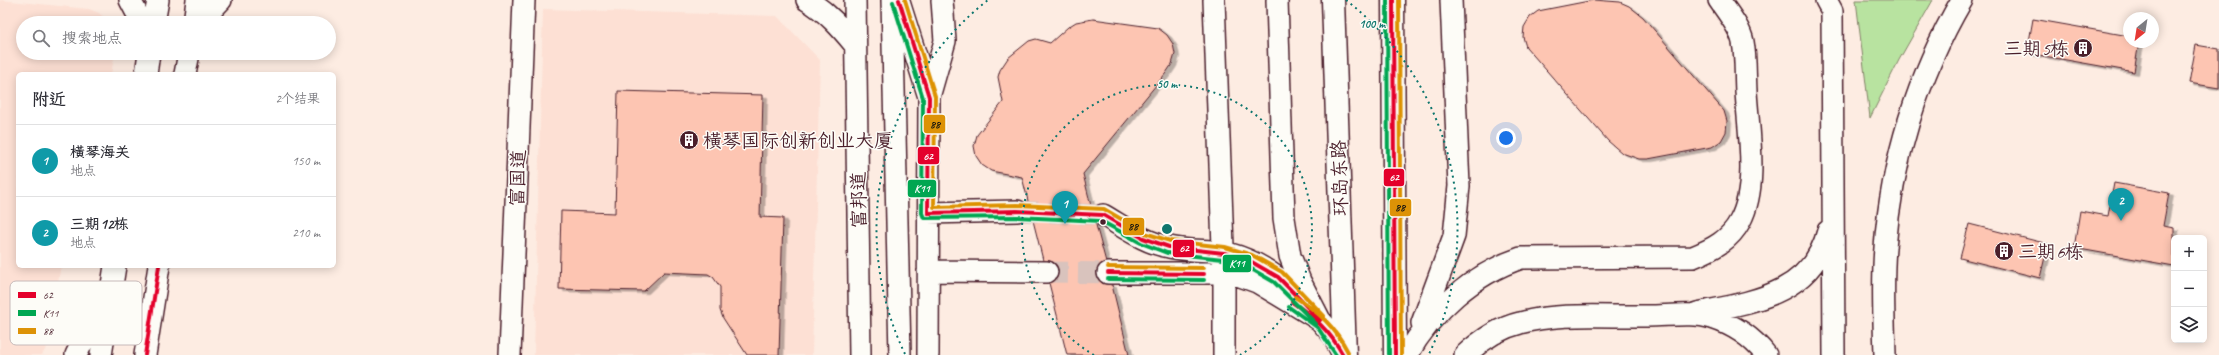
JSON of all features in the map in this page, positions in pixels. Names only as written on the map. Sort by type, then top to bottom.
[{"type":"main road","name":"环岛东路","points":[[1333,0],[1344,355]]},
{"type":"main road","points":[[1393,0],[1395,355]]},
{"type":"street","points":[[130,0],[138,16]]},
{"type":"street","points":[[155,16],[158,0]]},
{"type":"street","points":[[195,16],[198,0]]},
{"type":"street","points":[[205,16],[221,0]]},
{"type":"street","name":"富国道","points":[[510,355],[524,0]]},
{"type":"street","points":[[807,0],[820,7],[836,22],[855,45]]},
{"type":"street","name":"富邦道","points":[[855,0],[860,355]]},
{"type":"street","points":[[892,0],[900,355]]},
{"type":"street","points":[[899,0],[929,97]]},
{"type":"street","points":[[928,355],[929,97],[945,41],[942,0]]},
{"type":"street","points":[[1214,0],[1224,253],[1224,355]]},
{"type":"street","points":[[1277,0],[1284,218],[1290,256],[1300,281],[1320,320]]},
{"type":"street","points":[[1410,349],[1445,265],[1454,236],[1458,211],[1459,186],[1451,0]]},
{"type":"street","points":[[1410,349],[1444,308],[1466,287],[1499,265],[1520,258],[1693,257],[1712,250],[1728,238],[1740,221],[1749,198],[1750,162],[1743,41],[1732,19],[1719,0]]},
{"type":"street","points":[[1826,0],[1832,11],[1834,355]]},
{"type":"street","points":[[1885,355],[1883,289],[1885,248],[1897,166],[1920,88],[1936,50],[1962,0]]},
{"type":"street","points":[[146,72],[149,60]]},
{"type":"street","points":[[185,72],[188,60]]},
{"type":"street","points":[[1683,316],[1756,301],[1785,288],[1801,277],[1817,257],[1828,233],[1832,208]]},
{"type":"street","points":[[928,213],[1017,211]]},
{"type":"street","points":[[1104,215],[1142,238],[1169,247],[1224,253],[1250,261],[1278,277],[1334,336],[1344,355]]},
{"type":"street","points":[[145,355],[159,268]]},
{"type":"street","points":[[928,271],[1046,272]]},
{"type":"street","points":[[1108,272],[1232,273],[1257,282],[1320,320]]},
{"type":"street","points":[[1466,355],[1476,345],[1496,332],[1518,323],[1542,318],[1683,316],[1710,318],[1736,328],[1758,344],[1766,355]]},
{"type":"street","points":[[149,330],[161,355]]},
{"type":"street","points":[[76,355],[81,345]]},
{"type":"street","points":[[101,355],[103,345]]},
{"type":"shaded area","points":[[0,0],[89,9],[102,16],[16,16],[16,60],[114,60],[111,72],[16,72],[16,268],[61,268],[58,281],[10,281],[10,345],[47,345],[42,355],[0,355]]},
{"type":"shaded area","name":"横琴国际创新创业大厦","points":[[543,9],[777,16],[820,60],[812,355],[534,355]]},
{"type":"green space","points":[[1856,0],[1933,0],[1899,60],[1870,118]]},
{"type":"building","points":[[1594,0],[1620,2],[1629,6],[1643,17],[1724,111],[1727,121],[1726,132],[1721,141],[1712,147],[1648,159],[1639,159],[1622,153],[1608,141],[1526,47],[1523,37],[1524,27],[1530,17],[1538,11]]},
{"type":"building","points":[[1093,19],[1158,28],[1167,35],[1173,44],[1175,54],[1172,64],[1166,73],[1083,174],[1092,210],[1092,221],[1096,225],[1106,262],[1098,267],[1096,273],[1102,283],[1112,285],[1129,355],[1067,355],[1049,283],[1057,278],[1059,272],[1053,262],[1043,260],[1022,177],[991,171],[982,165],[976,156],[974,146],[977,135],[1003,102],[998,77],[1000,70],[1008,58],[1029,41],[1036,39],[1050,43],[1076,22]]},
{"type":"building","name":"三期5栋","points":[[2033,19],[2123,35],[2123,48],[2138,48],[2134,72],[2027,53]]},
{"type":"building","points":[[2196,45],[2219,49],[2219,88],[2189,83]]},
{"type":"building","points":[[618,91],[763,95],[760,217],[783,218],[779,355],[747,355],[723,318],[720,310],[720,287],[713,277],[708,274],[664,272],[644,291],[559,289],[561,211],[615,213]]},
{"type":"building","points":[[2114,183],[2169,193],[2163,226],[2174,228],[2174,235],[2171,235],[2171,265],[2074,248],[2080,211],[2108,216]]},
{"type":"building","name":"三期6栋","points":[[1969,224],[2048,244],[2040,278],[1960,258]]},
{"type":"tunnel","points":[[1017,211],[1103,215]]},
{"type":"tunnel","points":[[1047,272],[1108,273]]},
{"type":"transit line","name":"62","points":[[899,0],[929,97],[928,213],[1017,211],[1103,215],[1143,238],[1169,247],[1224,253],[1250,261],[1278,277],[1320,320]]},
{"type":"transit line","name":"88","points":[[905,0],[935,96],[934,207],[1017,205],[1104,209],[1145,233],[1170,241],[1225,247],[1252,255],[1282,272],[1324,316]]},
{"type":"transit line","name":"K11","points":[[1387,0],[1389,355]]},
{"type":"transit line","name":"62","points":[[1393,0],[1395,355]]},
{"type":"transit line","name":"88","points":[[1399,0],[1401,355]]},
{"type":"transit line","name":"K11","points":[[893,2],[923,98],[922,213],[924,218],[1017,217],[1101,221],[1141,243],[1167,253],[1223,259],[1248,267],[1274,282],[1316,324]]},
{"type":"transit line","name":"88","points":[[1108,267],[1204,268]]},
{"type":"transit line","name":"62","points":[[145,355],[159,268]]},
{"type":"transit line","name":"62","points":[[1108,273],[1204,274]]},
{"type":"transit line","name":"K11","points":[[1108,279],[1204,280]]},
{"type":"transit line","name":"88","points":[[1295,297],[1312,308],[1326,321],[1338,335],[1348,352]]},
{"type":"transit line","name":"62","points":[[1292,302],[1321,325],[1333,339],[1343,355]]},
{"type":"transit line","name":"K11","points":[[1289,307],[1318,328],[1336,355]]},
{"type":"place","name":"三期5栋","points":[[2083,48]]},
{"type":"place","name":"横琴国际创新创业大厦","points":[[689,140]]},
{"type":"place","name":"三期12栋","points":[[2121,221]]},
{"type":"place","name":"横琴海关","points":[[1065,224]]},
{"type":"place","name":"三期6栋","points":[[2004,251]]}]
